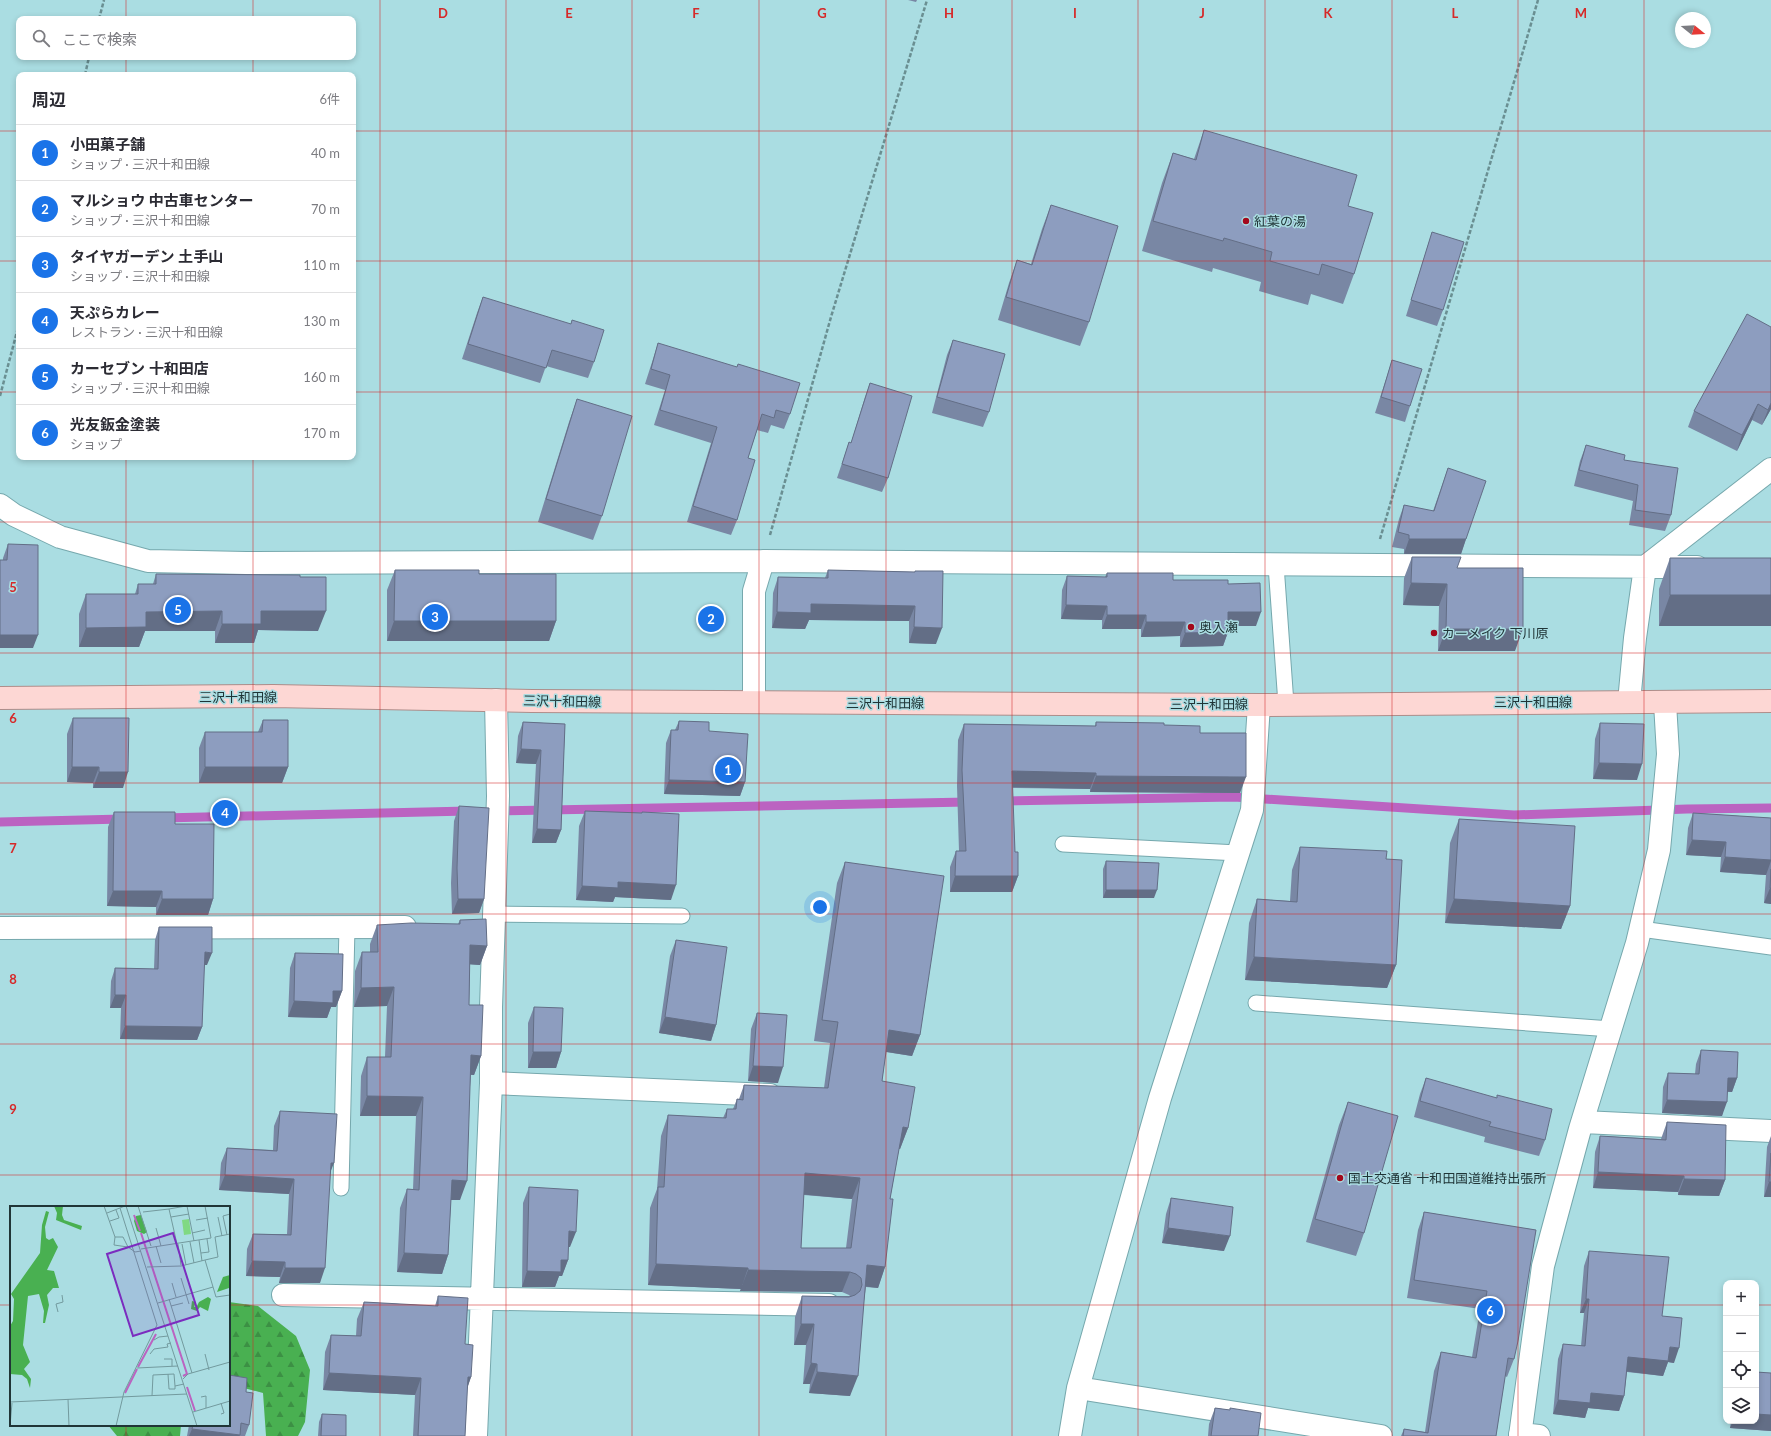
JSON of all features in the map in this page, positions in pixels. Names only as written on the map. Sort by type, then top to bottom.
[{"type":"main road","name":"三沢十和田線","points":[[0,698],[273,696],[496,700],[1259,704],[1665,703],[1771,701]]},
{"type":"street","points":[[1629,702],[1635,638],[1645,567],[1771,469]]},
{"type":"street","points":[[0,505],[14,515],[60,537],[148,561],[246,563],[763,561],[1716,567]]},
{"type":"street","points":[[754,702],[754,592],[763,561]]},
{"type":"street","points":[[476,1436],[491,1083],[498,796],[496,700]]},
{"type":"street","points":[[1526,1435],[1543,1266],[1583,1122],[1641,929],[1658,850],[1668,754],[1665,703]]},
{"type":"street","points":[[1070,1436],[1078,1388],[1160,1098],[1252,810],[1259,704]]},
{"type":"street","points":[[471,926],[494,920]]},
{"type":"street","points":[[0,928],[424,927]]},
{"type":"street","points":[[491,1083],[790,1096]]},
{"type":"street","points":[[1583,1122],[1771,1131]]},
{"type":"street","points":[[283,1295],[482,1300],[842,1305]]},
{"type":"street","points":[[1078,1388],[1381,1436]]},
{"type":"lane","points":[[1276,565],[1286,704]]},
{"type":"lane","points":[[1062,844],[1238,854]]},
{"type":"lane","points":[[494,920],[682,916]]},
{"type":"lane","points":[[341,1188],[347,927]]},
{"type":"lane","points":[[1641,929],[1771,947]]},
{"type":"lane","points":[[1256,1003],[1611,1029]]},
{"type":"path","points":[[100,16],[104,0]]},
{"type":"path","points":[[763,561],[831,318],[927,0]]},
{"type":"path","points":[[1372,566],[1538,0]]},
{"type":"path","points":[[86,72],[88,60]]},
{"type":"path","points":[[0,396],[16,335]]},
{"type":"green space","points":[[230,1302],[258,1306],[296,1336],[310,1370],[305,1422],[298,1436],[266,1436],[263,1393],[230,1384]]},
{"type":"green space","points":[[109,1426],[181,1426],[180,1436],[117,1436]]},
{"type":"building","name":"紅葉の湯","points":[[1204,130],[1357,175],[1348,206],[1373,213],[1354,274],[1322,264],[1319,275],[1270,261],[1272,252],[1224,238],[1223,241],[1153,221],[1173,153],[1196,160]]},
{"type":"building","points":[[1051,205],[1118,226],[1089,322],[1006,297],[1017,260],[1032,265]]},
{"type":"building","points":[[1432,232],[1464,242],[1443,310],[1411,300]]},
{"type":"building","points":[[483,297],[571,324],[572,320],[604,330],[594,362],[552,350],[546,368],[468,344]]},
{"type":"building","points":[[1747,314],[1771,327],[1771,403],[1768,410],[1758,404],[1742,435],[1694,411]]},
{"type":"building","points":[[953,340],[1005,354],[989,412],[937,397]]},
{"type":"building","points":[[658,343],[737,367],[738,364],[800,383],[790,414],[776,410],[774,418],[762,414],[748,458],[755,460],[737,520],[693,506],[717,427],[660,410],[670,375],[651,369]]},
{"type":"building","points":[[1392,360],[1422,369],[1410,406],[1381,397]]},
{"type":"building","points":[[870,383],[912,396],[888,478],[842,464],[849,442],[851,443]]},
{"type":"building","points":[[577,399],[632,416],[602,516],[546,499]]},
{"type":"building","points":[[1586,445],[1625,455],[1624,460],[1678,468],[1671,515],[1635,510],[1638,485],[1579,470]]},
{"type":"building","points":[[1448,468],[1486,481],[1466,539],[1409,539],[1409,535],[1398,532],[1404,505],[1434,511]]},
{"type":"building","points":[[8,544],[38,545],[38,635],[0,635],[0,560],[7,560]]},
{"type":"building","points":[[1412,557],[1461,557],[1457,568],[1523,568],[1523,629],[1446,629],[1447,584],[1411,583]]},
{"type":"building","points":[[1670,558],[1771,558],[1771,595],[1670,595]]},
{"type":"building","points":[[395,570],[479,570],[479,574],[556,574],[556,621],[394,621]]},
{"type":"building","points":[[828,570],[915,572],[943,571],[942,628],[914,627],[915,606],[811,604],[811,613],[777,612],[778,577],[828,578]]},
{"type":"building","points":[[1107,573],[1173,573],[1173,580],[1228,580],[1228,584],[1260,583],[1261,612],[1228,612],[1228,632],[1185,633],[1185,622],[1146,622],[1146,615],[1107,615],[1107,606],[1066,605],[1067,576],[1107,577]]},
{"type":"building","points":[[156,574],[300,575],[300,577],[326,577],[326,611],[261,611],[261,624],[222,624],[222,611],[146,612],[146,627],[86,628],[86,594],[138,594],[138,584],[156,584]]},
{"type":"building","points":[[73,718],[129,718],[128,772],[99,772],[99,767],[72,767]]},
{"type":"building","points":[[263,720],[288,720],[288,767],[205,767],[205,732],[262,732]]},
{"type":"building","points":[[679,721],[709,722],[709,731],[748,734],[745,782],[669,780],[671,730],[678,730]]},
{"type":"building","points":[[523,722],[565,724],[561,830],[537,829],[541,750],[521,749]]},
{"type":"building","points":[[1096,722],[1164,723],[1164,725],[1200,726],[1200,733],[1246,733],[1246,777],[1096,776],[1096,773],[1012,771],[1015,852],[1018,852],[1018,876],[955,876],[956,851],[966,851],[962,770],[964,724],[1096,726]]},
{"type":"building","points":[[1600,723],[1644,724],[1642,764],[1599,763]]},
{"type":"building","points":[[459,806],[489,808],[484,899],[458,899],[457,868]]},
{"type":"building","points":[[585,811],[679,814],[676,885],[618,882],[618,888],[582,886]]},
{"type":"building","points":[[114,812],[175,812],[175,824],[214,824],[213,899],[162,899],[162,891],[113,891]]},
{"type":"building","points":[[1693,813],[1771,818],[1771,860],[1725,857],[1726,842],[1692,840]]},
{"type":"building","points":[[1459,819],[1575,826],[1570,906],[1454,899]]},
{"type":"building","points":[[1300,847],[1387,851],[1386,859],[1402,860],[1396,965],[1254,957],[1257,899],[1297,902]]},
{"type":"building","points":[[1106,861],[1159,863],[1157,890],[1106,890]]},
{"type":"building","points":[[845,862],[944,876],[920,1035],[889,1030],[882,1081],[915,1087],[908,1128],[903,1127],[890,1199],[893,1199],[885,1267],[867,1265],[858,1376],[817,1372],[817,1364],[811,1363],[814,1324],[801,1324],[802,1296],[849,1297],[855,1295],[860,1291],[862,1285],[861,1278],[856,1274],[850,1272],[748,1270],[748,1268],[656,1264],[658,1187],[664,1187],[668,1115],[726,1118],[727,1109],[736,1109],[737,1099],[743,1100],[744,1085],[828,1088],[838,1022],[822,1020]],"holes":[[[805,1173],[860,1178],[851,1248],[801,1248]]]},
{"type":"building","points":[[486,919],[487,946],[470,945],[469,1005],[483,1005],[481,1056],[471,1055],[467,1181],[452,1180],[448,1255],[404,1253],[407,1189],[419,1190],[423,1097],[367,1096],[367,1057],[391,1057],[394,987],[361,988],[362,952],[378,952],[377,925],[411,923],[460,924],[460,920]]},
{"type":"building","points":[[159,927],[212,927],[212,953],[205,952],[202,1027],[125,1026],[126,995],[115,995],[115,968],[158,969]]},
{"type":"building","points":[[676,940],[727,947],[716,1025],[665,1017]]},
{"type":"building","points":[[295,953],[343,954],[342,991],[333,991],[333,1003],[294,1001]]},
{"type":"building","points":[[534,1007],[563,1008],[561,1052],[533,1052]]},
{"type":"building","points":[[757,1013],[787,1015],[783,1067],[753,1066]]},
{"type":"building","points":[[1701,1050],[1738,1052],[1737,1078],[1728,1078],[1727,1102],[1667,1100],[1668,1073],[1699,1074]]},
{"type":"building","points":[[1426,1078],[1497,1098],[1497,1095],[1552,1109],[1545,1140],[1489,1126],[1491,1122],[1420,1101]]},
{"type":"building","points":[[1348,1102],[1398,1116],[1364,1233],[1315,1219]]},
{"type":"building","points":[[280,1111],[337,1114],[334,1163],[331,1163],[325,1268],[285,1268],[285,1262],[252,1261],[253,1234],[291,1235],[294,1179],[225,1175],[227,1148],[277,1151]]},
{"type":"building","points":[[1667,1122],[1726,1125],[1725,1180],[1684,1179],[1684,1176],[1598,1172],[1600,1136],[1666,1140]]},
{"type":"building","points":[[1771,1153],[1771,1182],[1769,1182]]},
{"type":"building","points":[[529,1187],[578,1190],[576,1232],[569,1231],[568,1260],[561,1260],[561,1272],[527,1271]]},
{"type":"building","points":[[1171,1198],[1233,1207],[1230,1236],[1168,1228]]},
{"type":"building","points":[[1424,1212],[1536,1230],[1518,1341],[1514,1359],[1508,1358],[1496,1436],[1403,1436],[1404,1429],[1428,1433],[1441,1352],[1476,1358],[1487,1291],[1414,1280]]},
{"type":"building","points":[[1589,1251],[1669,1257],[1662,1316],[1682,1318],[1679,1348],[1670,1347],[1668,1361],[1628,1357],[1624,1396],[1591,1393],[1590,1403],[1558,1400],[1563,1344],[1585,1346],[1589,1299],[1586,1299]]},
{"type":"building","points":[[438,1296],[468,1298],[465,1344],[473,1345],[471,1377],[468,1377],[465,1436],[418,1436],[421,1378],[329,1373],[331,1335],[361,1336],[364,1302],[438,1306]]},
{"type":"building","points":[[1759,1372],[1771,1373],[1771,1415],[1759,1414]]},
{"type":"building","points":[[230,1375],[247,1378],[246,1392],[253,1393],[249,1425],[241,1423],[240,1435],[192,1429],[193,1426],[230,1426]]},
{"type":"building","points":[[1215,1408],[1230,1410],[1230,1408],[1261,1413],[1258,1436],[1211,1436]]},
{"type":"building","points":[[322,1414],[346,1415],[346,1436],[321,1436]]},
{"type":"waterway","points":[[1001,801],[1234,797],[1514,815],[1687,809],[1771,808]]},
{"type":"waterway","points":[[497,811],[968,802]]},
{"type":"waterway","points":[[163,818],[468,811]]},
{"type":"waterway","points":[[0,822],[123,819]]},
{"type":"place","name":"紅葉の湯","points":[[1246,221]]},
{"type":"place","name":"カーセブン 十和田店","points":[[178,610]]},
{"type":"place","name":"タイヤガーデン 土手山","points":[[435,617]]},
{"type":"place","name":"マルショウ 中古車センター","points":[[711,619]]},
{"type":"place","name":"奥入瀬","points":[[1191,627]]},
{"type":"place","name":"カーメイク 下川原","points":[[1434,633]]},
{"type":"place","name":"小田菓子舗","points":[[728,770]]},
{"type":"place","name":"天ぷらカレー","points":[[225,813]]},
{"type":"place","name":"国土交通省 十和田国道維持出張所","points":[[1340,1178]]},
{"type":"place","name":"光友鈑金塗装","points":[[1490,1311]]}]
